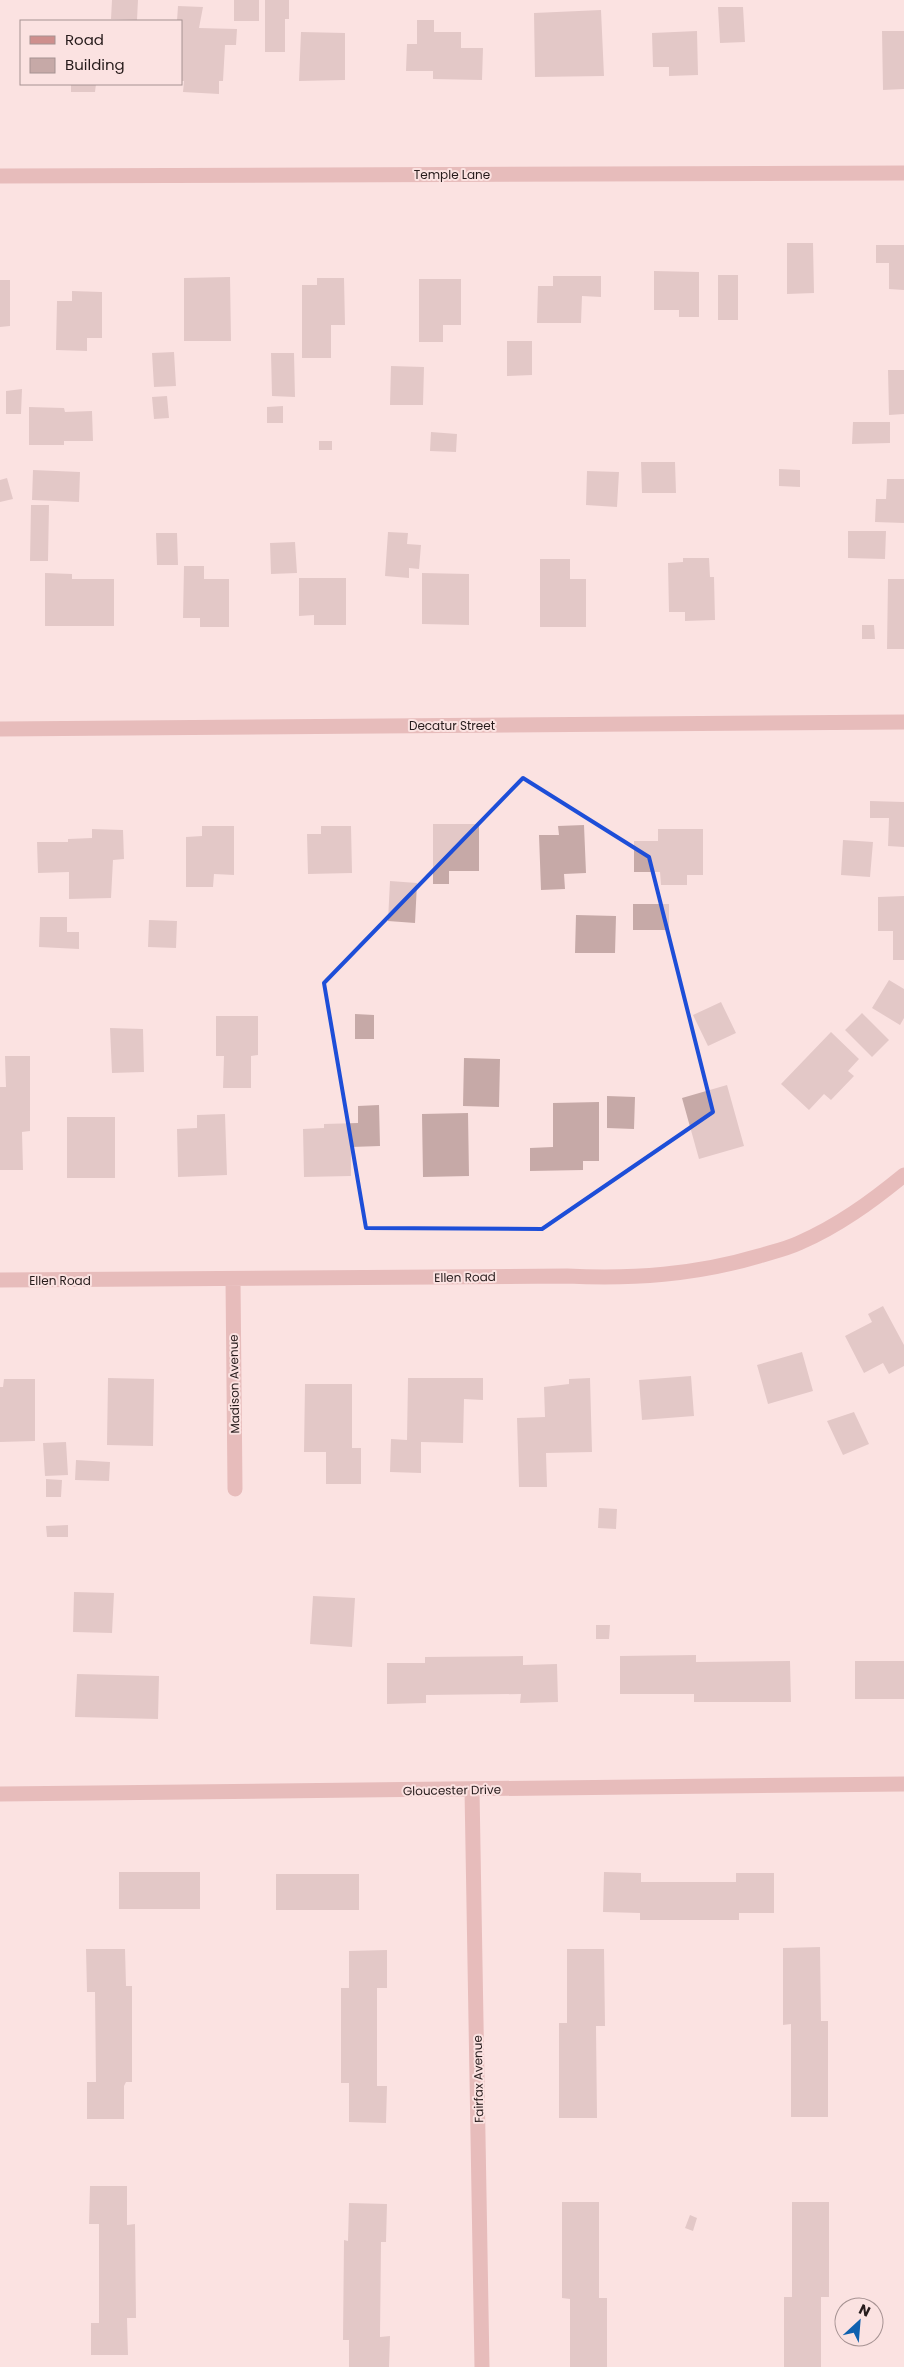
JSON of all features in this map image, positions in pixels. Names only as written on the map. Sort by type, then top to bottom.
[{"type":"street","name":"Temple Lane","points":[[0,176],[904,173]]},
{"type":"street","name":"Decatur Street","points":[[0,729],[904,722]]},
{"type":"street","name":"Ellen Road","points":[[0,1280],[233,1280],[557,1276],[621,1279],[675,1275],[728,1265],[797,1244],[837,1224],[874,1200],[904,1175]]},
{"type":"street","name":"Madison Avenue","points":[[233,1280],[235,1489]]},
{"type":"street","name":"Gloucester Drive","points":[[0,1794],[904,1784]]},
{"type":"street","name":"Fairfax Avenue","points":[[472,1790],[482,2367]]},
{"type":"highlighted area","points":[[523,778],[649,857],[713,1112],[542,1229],[366,1228],[324,983]]},
{"type":"building","points":[[112,0],[138,0],[137,20],[111,19]]},
{"type":"building","points":[[234,0],[259,0],[259,21],[234,21]]},
{"type":"building","points":[[265,0],[289,0],[289,19],[285,19],[285,52],[265,52]]},
{"type":"building","points":[[178,6],[203,7],[199,28],[237,29],[236,45],[225,45],[223,81],[219,81],[219,94],[183,92],[182,20],[177,20]]},
{"type":"building","points":[[718,7],[743,7],[745,42],[720,43]]},
{"type":"building","points":[[601,10],[604,76],[535,77],[534,13]]},
{"type":"building","points":[[417,20],[434,20],[434,32],[461,32],[461,48],[483,48],[482,80],[433,79],[433,71],[406,71],[407,44],[417,44]]},
{"type":"building","points":[[697,31],[698,75],[669,76],[669,67],[653,67],[652,33]]},
{"type":"building","points":[[882,31],[904,31],[904,89],[883,90]]},
{"type":"building","points":[[301,32],[345,33],[345,80],[299,81]]},
{"type":"building","points":[[71,85],[96,85],[95,92],[71,92]]},
{"type":"building","points":[[787,243],[813,243],[814,293],[787,294]]},
{"type":"building","points":[[876,245],[904,245],[904,290],[889,289],[889,263],[876,263]]},
{"type":"building","points":[[654,271],[699,272],[699,317],[679,317],[679,310],[654,310]]},
{"type":"building","points":[[718,275],[738,275],[738,320],[718,320]]},
{"type":"building","points":[[553,276],[601,276],[601,297],[582,296],[581,323],[537,323],[538,286],[553,286]]},
{"type":"building","points":[[230,277],[231,341],[184,341],[184,278]]},
{"type":"building","points":[[317,278],[344,278],[345,325],[331,325],[331,358],[302,358],[302,285],[317,285]]},
{"type":"building","points":[[419,279],[461,279],[461,325],[443,325],[443,342],[419,342]]},
{"type":"building","points":[[0,280],[10,280],[10,326],[0,327]]},
{"type":"building","points":[[72,291],[102,292],[102,338],[87,338],[87,351],[56,350],[57,301],[72,301]]},
{"type":"building","points":[[507,341],[532,341],[532,375],[507,376]]},
{"type":"building","points":[[174,352],[176,386],[154,387],[152,353]]},
{"type":"building","points":[[271,353],[294,353],[295,397],[272,396]]},
{"type":"building","points":[[391,366],[424,367],[423,405],[390,405]]},
{"type":"building","points":[[888,370],[904,370],[904,414],[889,415]]},
{"type":"building","points":[[22,389],[21,414],[6,414],[6,391]]},
{"type":"building","points":[[167,396],[169,418],[154,419],[152,397]]},
{"type":"building","points":[[283,406],[283,423],[267,423],[267,407]]},
{"type":"building","points":[[29,407],[64,408],[65,412],[92,411],[93,441],[64,441],[64,445],[29,445]]},
{"type":"building","points":[[853,422],[890,422],[890,443],[852,444]]},
{"type":"building","points":[[431,432],[457,434],[456,452],[430,451]]},
{"type":"building","points":[[319,441],[332,441],[332,450],[319,450]]},
{"type":"building","points":[[641,462],[675,462],[676,493],[642,493]]},
{"type":"building","points":[[779,469],[800,470],[800,487],[779,486]]},
{"type":"building","points":[[33,470],[80,472],[79,502],[32,500]]},
{"type":"building","points":[[587,471],[619,472],[617,507],[586,505]]},
{"type":"building","points":[[7,478],[13,499],[0,502],[0,480]]},
{"type":"building","points":[[887,479],[904,479],[904,523],[875,522],[876,499],[886,499]]},
{"type":"building","points":[[31,505],[49,505],[48,561],[30,561]]},
{"type":"building","points":[[848,531],[886,531],[885,559],[848,558]]},
{"type":"building","points":[[388,532],[408,533],[407,544],[421,545],[419,569],[409,568],[409,578],[385,576]]},
{"type":"building","points":[[156,533],[177,533],[178,565],[157,565]]},
{"type":"building","points":[[295,542],[297,573],[271,574],[270,543]]},
{"type":"building","points":[[683,558],[709,558],[710,577],[714,577],[715,620],[685,621],[685,612],[669,612],[668,563],[683,562]]},
{"type":"building","points":[[540,559],[570,559],[570,579],[586,579],[586,627],[540,627]]},
{"type":"building","points":[[184,566],[204,566],[204,579],[229,579],[229,627],[200,627],[200,618],[183,618]]},
{"type":"building","points":[[45,573],[72,574],[72,579],[114,579],[114,626],[45,626]]},
{"type":"building","points":[[422,573],[469,574],[469,625],[422,624]]},
{"type":"building","points":[[299,578],[346,578],[346,625],[314,625],[314,615],[299,616]]},
{"type":"building","points":[[888,579],[904,579],[904,649],[887,649]]},
{"type":"building","points":[[862,625],[874,625],[875,639],[862,639]]},
{"type":"building","points":[[870,801],[904,802],[904,847],[888,846],[889,818],[870,818]]},
{"type":"building","points":[[433,824],[479,824],[479,871],[449,871],[449,884],[433,884]]},
{"type":"building","points":[[584,825],[586,873],[564,874],[565,889],[541,890],[539,835],[559,835],[558,826]]},
{"type":"building","points":[[202,826],[234,826],[234,875],[214,874],[213,887],[186,887],[186,837],[202,836]]},
{"type":"building","points":[[321,826],[351,826],[352,873],[308,874],[307,834],[321,834]]},
{"type":"building","points":[[92,829],[123,830],[124,859],[113,860],[111,898],[69,899],[69,872],[38,873],[37,842],[68,842],[68,839],[92,838]]},
{"type":"building","points":[[658,829],[703,829],[703,875],[687,875],[687,885],[661,885],[660,872],[634,872],[634,841],[658,841]]},
{"type":"building","points":[[843,840],[873,842],[870,877],[841,875]]},
{"type":"building","points":[[390,881],[417,883],[415,923],[388,921]]},
{"type":"building","points":[[904,896],[904,960],[893,960],[893,931],[878,931],[878,897]]},
{"type":"building","points":[[633,904],[669,904],[669,930],[633,930]]},
{"type":"building","points":[[576,915],[616,916],[615,953],[575,953]]},
{"type":"building","points":[[40,917],[67,917],[67,932],[79,932],[79,949],[39,947]]},
{"type":"building","points":[[149,920],[177,921],[176,948],[148,947]]},
{"type":"building","points":[[889,980],[904,989],[904,1018],[900,1025],[872,1008]]},
{"type":"building","points":[[721,1002],[736,1033],[708,1046],[693,1015]]},
{"type":"building","points":[[862,1013],[889,1040],[872,1057],[845,1030]]},
{"type":"building","points":[[355,1014],[374,1015],[374,1039],[355,1039]]},
{"type":"building","points":[[216,1016],[258,1016],[258,1055],[251,1056],[251,1088],[223,1088],[224,1056],[216,1056]]},
{"type":"building","points":[[110,1028],[143,1029],[144,1072],[112,1073]]},
{"type":"building","points":[[831,1032],[859,1059],[848,1071],[854,1076],[831,1100],[824,1094],[809,1110],[781,1084]]},
{"type":"building","points":[[5,1056],[30,1056],[30,1131],[22,1132],[23,1170],[0,1170],[0,1087],[6,1087]]},
{"type":"building","points":[[464,1058],[500,1059],[499,1107],[463,1106]]},
{"type":"building","points":[[727,1085],[744,1146],[699,1159],[682,1098]]},
{"type":"building","points":[[607,1096],[635,1097],[634,1129],[607,1128]]},
{"type":"building","points":[[599,1102],[599,1161],[583,1161],[583,1170],[530,1171],[530,1148],[553,1147],[553,1103]]},
{"type":"building","points":[[379,1105],[380,1146],[351,1147],[351,1176],[304,1177],[303,1129],[324,1128],[324,1124],[358,1123],[358,1106]]},
{"type":"building","points":[[468,1113],[469,1176],[423,1177],[422,1114]]},
{"type":"building","points":[[225,1114],[227,1175],[178,1177],[177,1129],[197,1128],[197,1115]]},
{"type":"building","points":[[67,1117],[115,1117],[115,1178],[67,1178]]},
{"type":"building","points":[[883,1306],[904,1345],[904,1366],[889,1374],[883,1363],[864,1373],[845,1336],[872,1322],[868,1314]]},
{"type":"building","points":[[802,1352],[813,1391],[768,1404],[757,1365]]},
{"type":"building","points":[[691,1376],[694,1416],[642,1420],[639,1380]]},
{"type":"building","points":[[108,1378],[154,1379],[153,1446],[107,1445]]},
{"type":"building","points":[[408,1378],[483,1378],[483,1400],[464,1399],[463,1443],[421,1442],[421,1473],[390,1472],[391,1439],[407,1440]]},
{"type":"building","points":[[590,1378],[592,1452],[546,1453],[547,1487],[519,1487],[517,1418],[545,1417],[544,1387],[569,1384],[569,1379]]},
{"type":"building","points":[[4,1379],[35,1379],[35,1441],[0,1442],[0,1387],[3,1387]]},
{"type":"building","points":[[305,1384],[352,1384],[352,1448],[361,1448],[361,1484],[326,1484],[326,1452],[304,1452]]},
{"type":"building","points":[[854,1412],[869,1444],[843,1455],[827,1421]]},
{"type":"building","points":[[66,1442],[68,1475],[45,1476],[43,1443]]},
{"type":"building","points":[[76,1460],[110,1462],[109,1481],[75,1480]]},
{"type":"building","points":[[46,1479],[62,1480],[61,1497],[46,1497]]},
{"type":"building","points":[[599,1508],[617,1509],[616,1529],[598,1528]]},
{"type":"building","points":[[68,1525],[68,1537],[47,1537],[46,1526]]},
{"type":"building","points":[[74,1592],[114,1593],[112,1633],[73,1632]]},
{"type":"building","points":[[313,1596],[355,1598],[352,1647],[310,1644]]},
{"type":"building","points":[[596,1625],[610,1625],[609,1639],[596,1639]]},
{"type":"building","points":[[696,1655],[696,1662],[790,1661],[791,1702],[694,1702],[694,1694],[620,1694],[620,1656]]},
{"type":"building","points":[[523,1656],[523,1665],[557,1664],[558,1702],[520,1703],[521,1694],[426,1695],[426,1703],[387,1704],[387,1663],[425,1663],[425,1657]]},
{"type":"building","points":[[855,1661],[904,1661],[904,1699],[855,1699]]},
{"type":"building","points":[[77,1674],[159,1676],[158,1719],[75,1717]]},
{"type":"building","points":[[119,1872],[200,1872],[200,1909],[119,1909]]},
{"type":"building","points":[[604,1872],[641,1873],[641,1882],[736,1882],[736,1873],[774,1873],[774,1913],[739,1913],[739,1920],[640,1920],[640,1913],[603,1912]]},
{"type":"building","points":[[276,1874],[359,1874],[359,1910],[276,1910]]},
{"type":"building","points":[[820,1947],[821,2021],[828,2021],[828,2117],[791,2117],[791,2024],[783,2025],[783,1948]]},
{"type":"building","points":[[86,1949],[125,1949],[126,1986],[132,1986],[132,2082],[126,2082],[124,2086],[124,2119],[87,2119],[87,2082],[96,2082],[95,1992],[87,1992]]},
{"type":"building","points":[[567,1949],[604,1949],[605,2026],[596,2026],[597,2118],[559,2118],[559,2023],[567,2023]]},
{"type":"building","points":[[387,1950],[387,1988],[377,1988],[377,2086],[387,2086],[386,2123],[349,2122],[349,2083],[341,2083],[341,1988],[349,1988],[349,1951]]},
{"type":"building","points":[[90,2186],[127,2186],[127,2225],[135,2224],[136,2318],[127,2318],[128,2355],[91,2355],[91,2323],[99,2323],[99,2224],[89,2224]]},
{"type":"building","points":[[562,2202],[599,2202],[599,2298],[607,2298],[607,2367],[570,2367],[570,2299],[562,2298]]},
{"type":"building","points":[[792,2202],[829,2202],[829,2297],[821,2297],[821,2367],[784,2367],[784,2297],[792,2297]]},
{"type":"building","points":[[349,2203],[387,2204],[386,2242],[381,2242],[380,2337],[390,2336],[389,2367],[349,2367],[349,2340],[343,2340],[344,2240],[348,2241]]},
{"type":"building","points":[[690,2215],[697,2218],[693,2231],[685,2228]]}]
